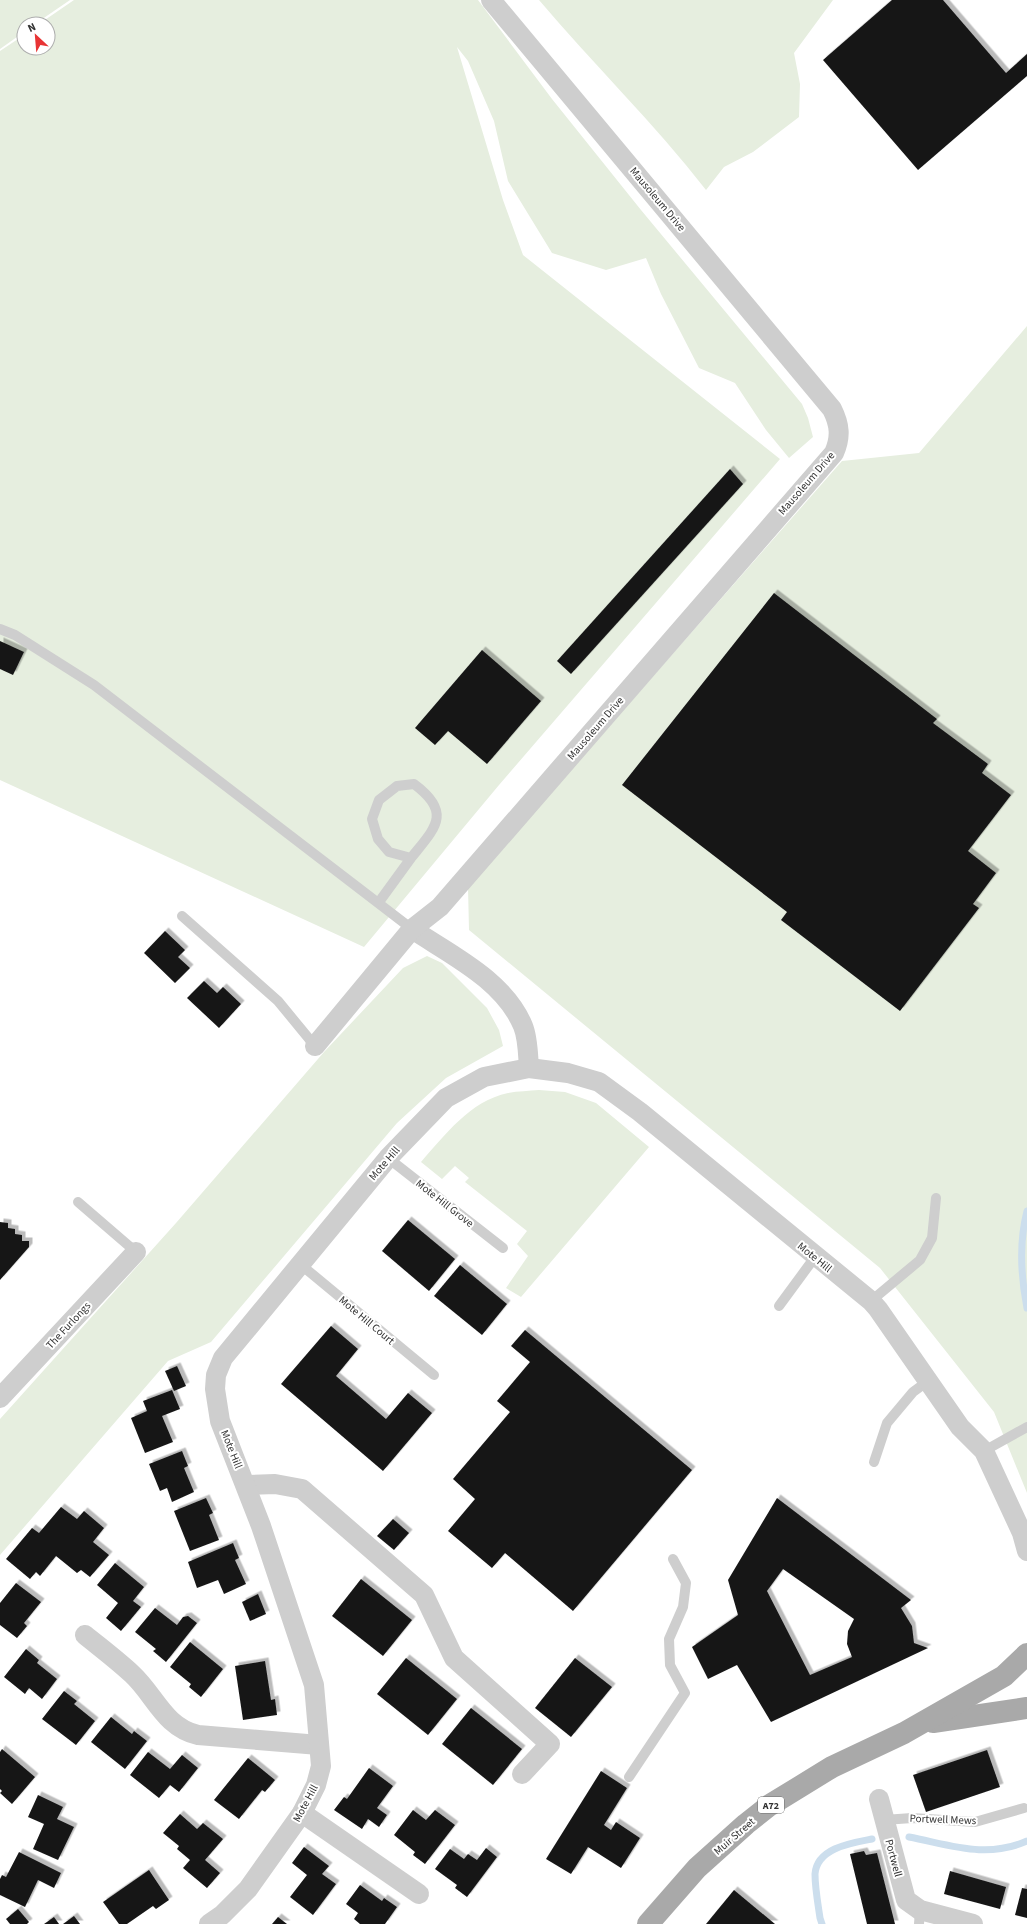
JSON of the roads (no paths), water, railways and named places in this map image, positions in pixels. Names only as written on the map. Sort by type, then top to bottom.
[{"type":"main road","name":"Muir Street","points":[[648,1924],[697,1868],[746,1824],[770,1805],[832,1767],[921,1724],[1004,1676],[1027,1654]]},
{"type":"main road","name":"Muir Street","points":[[921,1724],[1027,1708]]},
{"type":"street","name":"Mausoleum Drive","points":[[412,929],[440,907],[834,453],[839,442],[838,421],[832,409],[491,0]]},
{"type":"street","points":[[315,1046],[412,929],[489,981],[510,1004],[524,1027],[529,1068]]},
{"type":"street","name":"Mote Hill","points":[[209,1924],[222,1915],[248,1889],[302,1813],[316,1784],[321,1766],[314,1685],[246,1485],[220,1421],[215,1389],[216,1375],[224,1358],[388,1158],[446,1098],[484,1077],[529,1068],[568,1073],[599,1082],[640,1112],[871,1302],[878,1309],[960,1427],[984,1451],[1025,1540]]},
{"type":"street","name":"The Furlongs","points":[[0,1398],[136,1252]]},
{"type":"street","points":[[246,1485],[275,1484],[302,1489],[424,1595],[454,1658],[550,1744],[522,1774]]},
{"type":"street","points":[[85,1635],[133,1675],[164,1714],[186,1732],[198,1735],[319,1745]]},
{"type":"street","name":"Portwell","points":[[879,1800],[904,1896],[920,1917]]},
{"type":"street","points":[[302,1813],[419,1894]]},
{"type":"street","points":[[920,1917],[973,1924]]},
{"type":"lane","points":[[0,629],[15,635],[94,685],[379,902],[412,929]]},
{"type":"lane","points":[[379,902],[436,825],[437,810],[429,795],[414,784],[397,786],[379,800],[372,819],[378,839],[389,852],[411,858]]},
{"type":"lane","points":[[182,916],[278,1002],[315,1046]]},
{"type":"lane","name":"Mote Hill Grove","points":[[388,1158],[502,1248]]},
{"type":"lane","points":[[871,1302],[920,1260],[932,1238],[936,1198]]},
{"type":"lane","points":[[78,1202],[136,1252]]},
{"type":"lane","points":[[779,1306],[815,1257]]},
{"type":"lane","name":"Mote Hill Court","points":[[300,1264],[434,1375]]},
{"type":"lane","points":[[874,1462],[887,1423],[913,1392],[928,1380]]},
{"type":"lane","points":[[984,1451],[1027,1427]]},
{"type":"lane","points":[[629,1777],[685,1693],[670,1665],[669,1639],[683,1607],[686,1583],[673,1559]]},
{"type":"lane","name":"Portwell Mews","points":[[884,1820],[912,1818],[975,1822],[1024,1808]]},
{"type":"waterway","points":[[1027,1211],[1024,1223],[1022,1247],[1023,1284],[1027,1308]]},
{"type":"waterway","points":[[909,1837],[954,1847],[983,1850],[1012,1846],[1027,1841]]},
{"type":"waterway","points":[[822,1924],[815,1874],[817,1865],[822,1858],[836,1848],[855,1842],[872,1839]]}]
